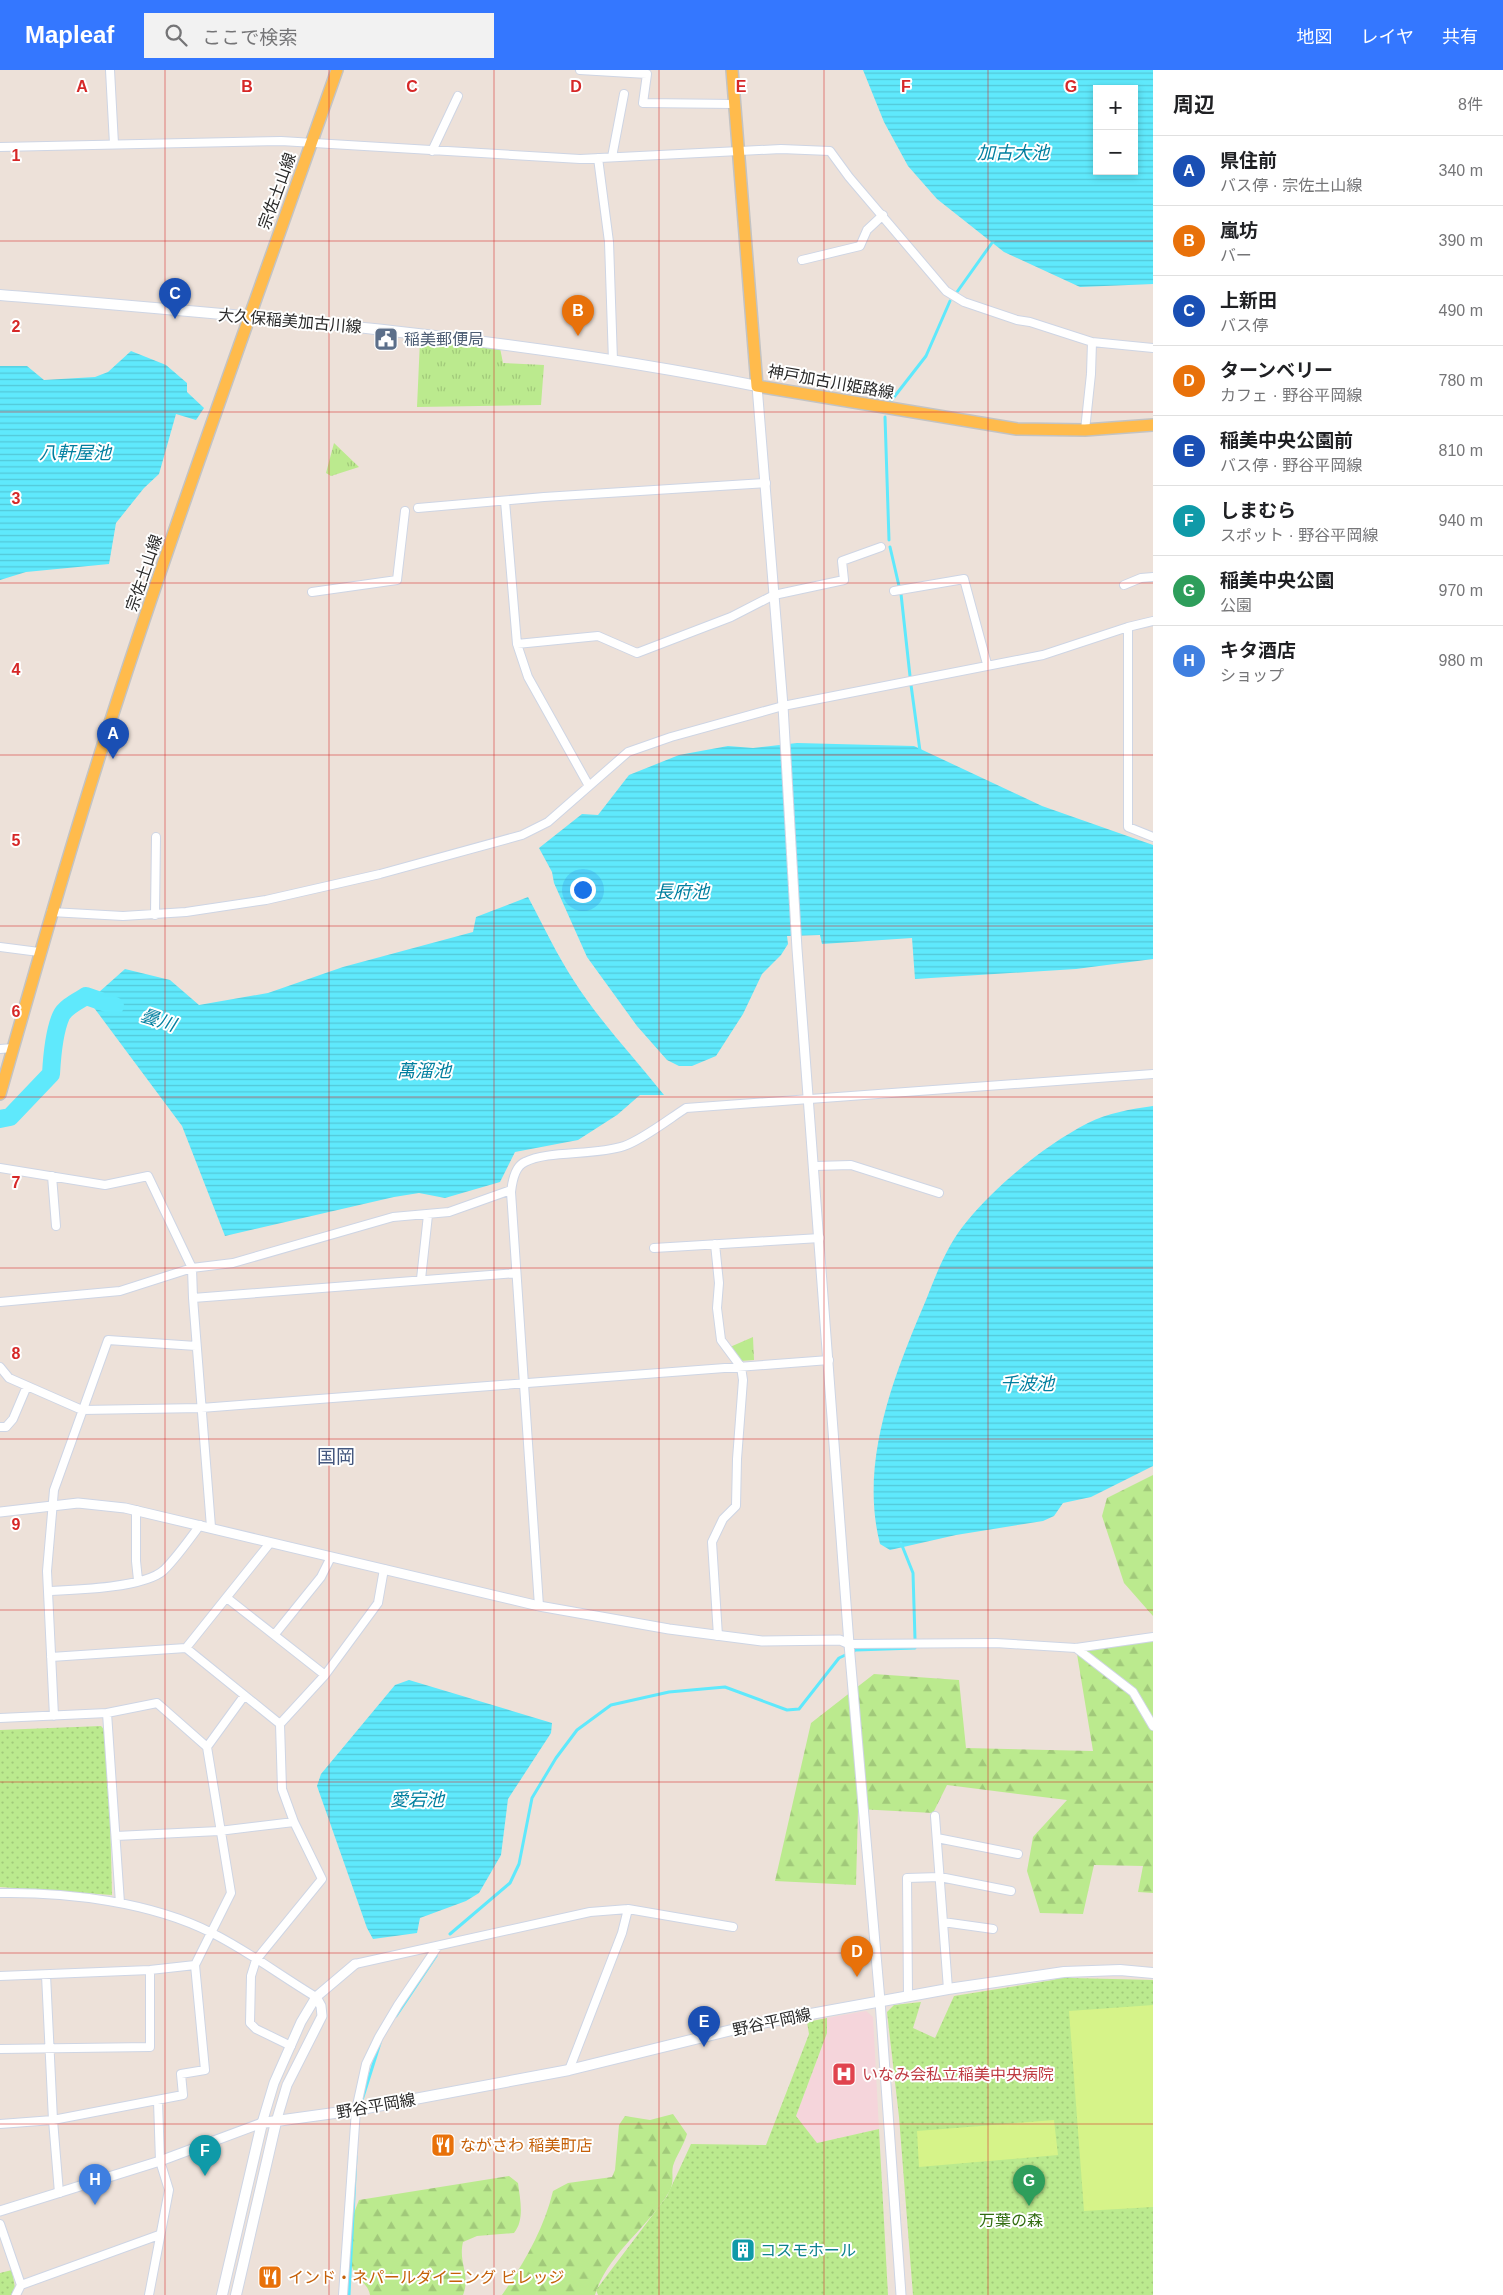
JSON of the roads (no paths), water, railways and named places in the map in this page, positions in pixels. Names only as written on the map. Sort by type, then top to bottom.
[{"type":"main road","name":"宗佐土山線","points":[[0,1094],[39,952],[122,686],[337,70]]},
{"type":"main road","name":"神戸加古川姫路線","points":[[732,70],[757,386],[1017,429],[1085,430],[1153,425]]},
{"type":"main road","name":"大久保稲美加古川線","points":[[0,295],[503,343],[757,386]]},
{"type":"main road","name":"野谷平岡線","points":[[262,2124],[356,2110],[569,2070],[756,2024],[948,1989],[1064,1972],[1120,1970],[1153,1973]]},
{"type":"main road","points":[[236,2295],[276,2122]]},
{"type":"main road","points":[[222,2295],[262,2124]]},
{"type":"street","points":[[110,70],[114,144]]},
{"type":"street","points":[[580,70],[647,74],[642,102],[734,104]]},
{"type":"street","points":[[612,158],[624,94]]},
{"type":"street","points":[[432,151],[458,96]]},
{"type":"street","points":[[618,124],[627,126]]},
{"type":"street","points":[[0,147],[249,140],[312,142],[515,156],[598,158],[781,149],[830,151],[946,291],[964,302],[1092,342],[1153,348]]},
{"type":"street","points":[[598,158],[609,242],[613,361]]},
{"type":"street","points":[[802,260],[860,246],[867,230],[883,216]]},
{"type":"street","points":[[1085,430],[1092,374],[1092,342]]},
{"type":"street","points":[[757,386],[783,706],[797,949],[810,1099],[849,1644],[880,2001],[901,2295]]},
{"type":"street","points":[[418,508],[766,483]]},
{"type":"street","points":[[505,501],[517,644],[528,677],[589,786]]},
{"type":"street","points":[[312,592],[397,580],[405,511]]},
{"type":"street","points":[[517,644],[598,636],[637,653],[731,617],[774,595],[844,580],[842,560],[881,547]]},
{"type":"street","points":[[1124,584],[1141,578],[1153,577]]},
{"type":"street","points":[[894,591],[964,579],[987,664]]},
{"type":"street","points":[[51,912],[123,916],[155,915],[266,900],[380,874],[499,843],[548,822],[576,800],[628,752],[671,737],[783,706],[987,664],[1043,655],[1128,627],[1153,621]]},
{"type":"street","points":[[1128,627],[1128,827],[1153,837]]},
{"type":"street","points":[[155,915],[156,837]]},
{"type":"street","points":[[0,946],[39,952]]},
{"type":"street","points":[[0,1049],[13,1048]]},
{"type":"street","points":[[539,1606],[511,1190],[516,1173],[523,1162],[537,1158],[596,1152],[625,1146],[686,1108],[1153,1074]]},
{"type":"street","points":[[815,1166],[851,1165],[939,1193]]},
{"type":"street","points":[[0,1168],[105,1185],[148,1176],[192,1268],[196,1346],[211,1527]]},
{"type":"street","points":[[52,1176],[56,1226]]},
{"type":"street","points":[[0,1302],[120,1291],[192,1268],[233,1262],[393,1217],[449,1212],[511,1190]]},
{"type":"street","points":[[421,1279],[428,1215]]},
{"type":"street","points":[[654,1248],[820,1238]]},
{"type":"street","points":[[715,1244],[719,1283],[717,1308],[721,1340],[741,1367],[744,1380],[737,1459],[736,1506],[723,1519],[712,1542],[718,1636]]},
{"type":"street","points":[[193,1298],[516,1273]]},
{"type":"street","points":[[54,1716],[46,1571],[54,1490],[108,1340],[196,1346]]},
{"type":"street","points":[[0,1367],[9,1378],[82,1410],[201,1408],[829,1360]]},
{"type":"street","points":[[0,1427],[6,1427],[14,1420],[27,1386]]},
{"type":"street","points":[[0,1512],[53,1506],[104,1505],[136,1510],[331,1558],[539,1606],[718,1636],[762,1641],[840,1640],[849,1644],[996,1643],[1076,1648],[1153,1636]]},
{"type":"street","points":[[136,1510],[138,1580]]},
{"type":"street","points":[[48,1591],[104,1588],[138,1580],[162,1571],[200,1525]]},
{"type":"street","points":[[186,1648],[270,1542]]},
{"type":"street","points":[[275,1634],[321,1577],[331,1558]]},
{"type":"street","points":[[291,2046],[250,2023],[251,1976],[256,1960],[322,1879],[294,1822],[282,1789],[280,1724],[325,1675],[378,1603],[384,1569]]},
{"type":"street","points":[[227,1598],[325,1675]]},
{"type":"street","points":[[51,1656],[186,1648],[280,1724]]},
{"type":"street","points":[[1076,1648],[1133,1692],[1153,1726]]},
{"type":"street","points":[[207,1747],[244,1696]]},
{"type":"street","points":[[0,1718],[106,1713],[157,1703],[207,1747],[219,1831],[231,1893],[195,1965],[205,2070],[181,2074],[183,2095],[53,2120],[0,2124]]},
{"type":"street","points":[[106,1713],[120,1903]]},
{"type":"street","points":[[935,1816],[948,1989]]},
{"type":"street","points":[[116,1836],[219,1831],[294,1822]]},
{"type":"street","points":[[937,1838],[1018,1854]]},
{"type":"street","points":[[908,1996],[907,1878],[940,1878],[1011,1892]]},
{"type":"street","points":[[0,1893],[24,1892],[120,1903],[162,1913],[211,1933],[316,1997],[321,2006],[322,2016],[287,2085],[276,2122]]},
{"type":"street","points":[[569,2070],[622,1933],[628,1909]]},
{"type":"street","points":[[0,2211],[160,2162],[262,2124],[274,2083],[301,2022],[316,1997],[355,1964],[590,1912],[628,1909],[733,1927]]},
{"type":"street","points":[[943,1922],[993,1929]]},
{"type":"street","points":[[343,2295],[356,2110],[366,2064],[379,2037],[438,1946]]},
{"type":"street","points":[[0,1976],[150,1970],[195,1965]]},
{"type":"street","points":[[0,2049],[150,2047],[150,1970]]},
{"type":"street","points":[[46,1975],[51,2047],[53,2120],[59,2193]]},
{"type":"street","points":[[149,2295],[169,2190],[160,2162],[158,2101]]},
{"type":"street","points":[[0,2224],[21,2285]]},
{"type":"street","points":[[16,2295],[21,2285],[159,2235]]},
{"type":"water","name":"加古大池","points":[[863,70],[1153,70],[1153,284],[1080,287],[1004,252],[937,199],[908,166],[884,122]]},
{"type":"water","name":"八軒屋池","points":[[131,351],[166,365],[187,383],[187,392],[204,408],[196,420],[176,414],[159,474],[144,488],[116,523],[109,564],[26,572],[0,580],[0,366],[27,366],[44,380],[95,377],[108,372]]},
{"type":"water","name":"長府池","points":[[797,743],[914,746],[1042,806],[1153,845],[1153,959],[1076,969],[915,979],[912,938],[822,944],[820,935],[787,936],[788,944],[781,955],[762,974],[743,1014],[716,1056],[692,1066],[679,1066],[667,1060],[637,1026],[587,957],[554,883],[552,872],[539,848],[582,814],[598,815],[629,775],[679,755],[728,746],[753,748]]},
{"type":"water","name":"萬溜池","points":[[528,897],[562,961],[584,996],[664,1095],[640,1095],[617,1115],[578,1140],[515,1152],[500,1182],[445,1198],[419,1193],[394,1197],[225,1236],[182,1126],[89,1001],[125,969],[170,980],[199,1005],[268,993],[343,967],[473,932],[476,917]]},
{"type":"water","name":"千波池","points":[[1153,1106],[1153,1466],[1091,1497],[1063,1503],[1054,1516],[1043,1521],[956,1535],[890,1550],[880,1544],[875,1513],[874,1482],[883,1419],[902,1358],[939,1268],[955,1238],[968,1220],[993,1193],[1023,1166],[1055,1142],[1088,1123],[1112,1114]]},
{"type":"water","name":"愛宕池","points":[[409,1680],[552,1723],[551,1733],[508,1799],[501,1855],[479,1893],[466,1901],[420,1918],[417,1933],[373,1939],[367,1928],[317,1786],[321,1774],[395,1685]]},
{"type":"waterway","points":[[957,292],[994,240]]},
{"type":"waterway","points":[[891,401],[926,356],[950,301]]},
{"type":"waterway","points":[[885,417],[889,540]]},
{"type":"waterway","points":[[890,547],[899,586]]},
{"type":"waterway","points":[[901,594],[910,676]]},
{"type":"waterway","points":[[911,685],[920,751]]},
{"type":"waterway","name":"曇川","points":[[0,1119],[10,1117],[51,1074],[57,1029],[65,1010],[86,996],[115,1006]]},
{"type":"waterway","points":[[901,1543],[913,1573],[915,1639]]},
{"type":"waterway","points":[[450,1934],[510,1883],[519,1864],[532,1798],[556,1758],[577,1730],[611,1705],[669,1692],[725,1687],[787,1710],[799,1709],[839,1658],[856,1650],[915,1648]]},
{"type":"waterway","points":[[396,2016],[436,1956]]},
{"type":"waterway","points":[[362,2100],[380,2043]]},
{"type":"waterway","points":[[349,2295],[356,2156]]},
{"type":"place","name":"上新田","points":[[175,319]]},
{"type":"place","name":"嵐坊","points":[[578,336]]},
{"type":"place","name":"稲美郵便局","points":[[386,339]]},
{"type":"place","name":"県住前","points":[[113,759]]},
{"type":"place","name":"ターンベリー","points":[[857,1977]]},
{"type":"place","name":"稲美中央公園前","points":[[704,2047]]},
{"type":"place","name":"いなみ会私立稲美中央病院","points":[[844,2074]]},
{"type":"place","name":"ながさわ 稲美町店","points":[[443,2145]]},
{"type":"place","name":"しまむら","points":[[205,2176]]},
{"type":"place","name":"キタ酒店","points":[[95,2205]]},
{"type":"place","name":"稲美中央公園","points":[[1029,2206]]},
{"type":"place","name":"コスモホール","points":[[743,2250]]},
{"type":"place","name":"インド・ネパールダイニング ビレッジ","points":[[270,2277]]},
{"type":"district","name":"国岡","points":[[336,1456]]},
{"type":"park label","name":"万葉の森","points":[[1011,2220]]}]
